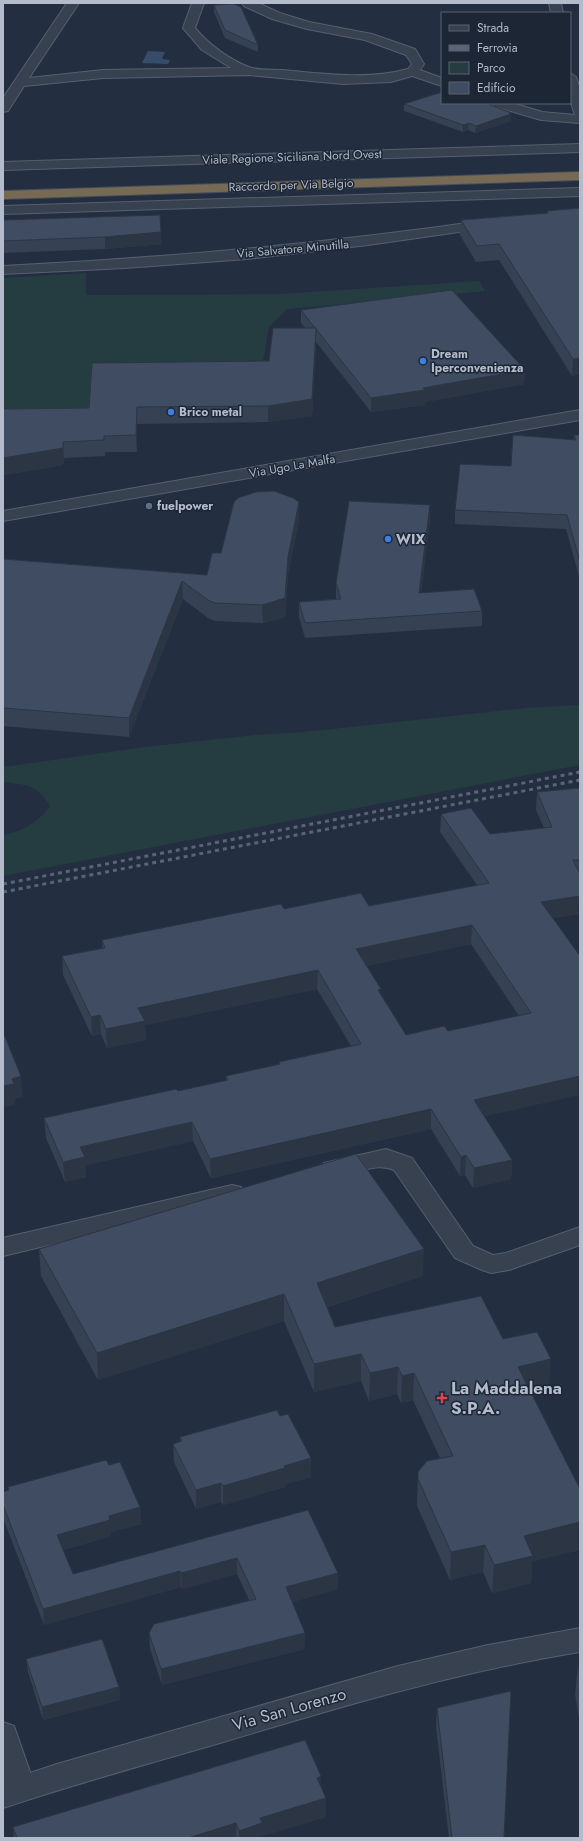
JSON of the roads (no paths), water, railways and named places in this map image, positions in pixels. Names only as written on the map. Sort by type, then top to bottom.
[{"type":"highway","name":"Raccordo per Via Belgio","points":[[3,182],[580,164]]},
{"type":"highway","name":"Raccordo per Via Belgio","points":[[3,195],[580,176]]},
{"type":"street","points":[[3,108],[73,3]]},
{"type":"street","points":[[198,3],[189,28],[197,39],[212,52],[249,71]]},
{"type":"street","points":[[248,3],[276,16],[368,37],[411,52],[418,64],[413,72]]},
{"type":"street","points":[[20,83],[103,74],[249,71],[343,80],[391,78],[413,72],[441,82]]},
{"type":"street","points":[[571,80],[580,112]]},
{"type":"street","points":[[502,104],[541,116],[580,119]]},
{"type":"street","name":"Viale Regione Siciliana Nord Ovest","points":[[3,166],[580,148]]},
{"type":"street","points":[[3,210],[580,192]]},
{"type":"street","name":"Via Salvatore Minutilla","points":[[3,270],[314,248],[502,222]]},
{"type":"street","name":"Via Ugo La Malfa","points":[[3,516],[580,415]]},
{"type":"street","points":[[309,1175],[386,1157],[403,1164],[464,1252],[491,1264],[509,1261],[580,1236]]},
{"type":"street","points":[[3,1247],[256,1188]]},
{"type":"street","name":"Via San Lorenzo","points":[[11,1792],[400,1678],[484,1657],[580,1640]]},
{"type":"street","points":[[3,1735],[11,1792]]},
{"type":"water","points":[[148,51],[165,52],[162,59],[170,60],[168,64],[142,63]]},
{"type":"railway","points":[[3,884],[580,772]]},
{"type":"railway","points":[[3,892],[580,780]]},
{"type":"place","name":"Dream Iperconvenienza","points":[[423,361]]},
{"type":"place","name":"Brico metal","points":[[171,412]]},
{"type":"place","name":"fuelpower","points":[[149,506]]},
{"type":"place","name":"WIX","points":[[388,539]]},
{"type":"place","name":"La Maddalena S.P.A.","points":[[442,1398]]}]
